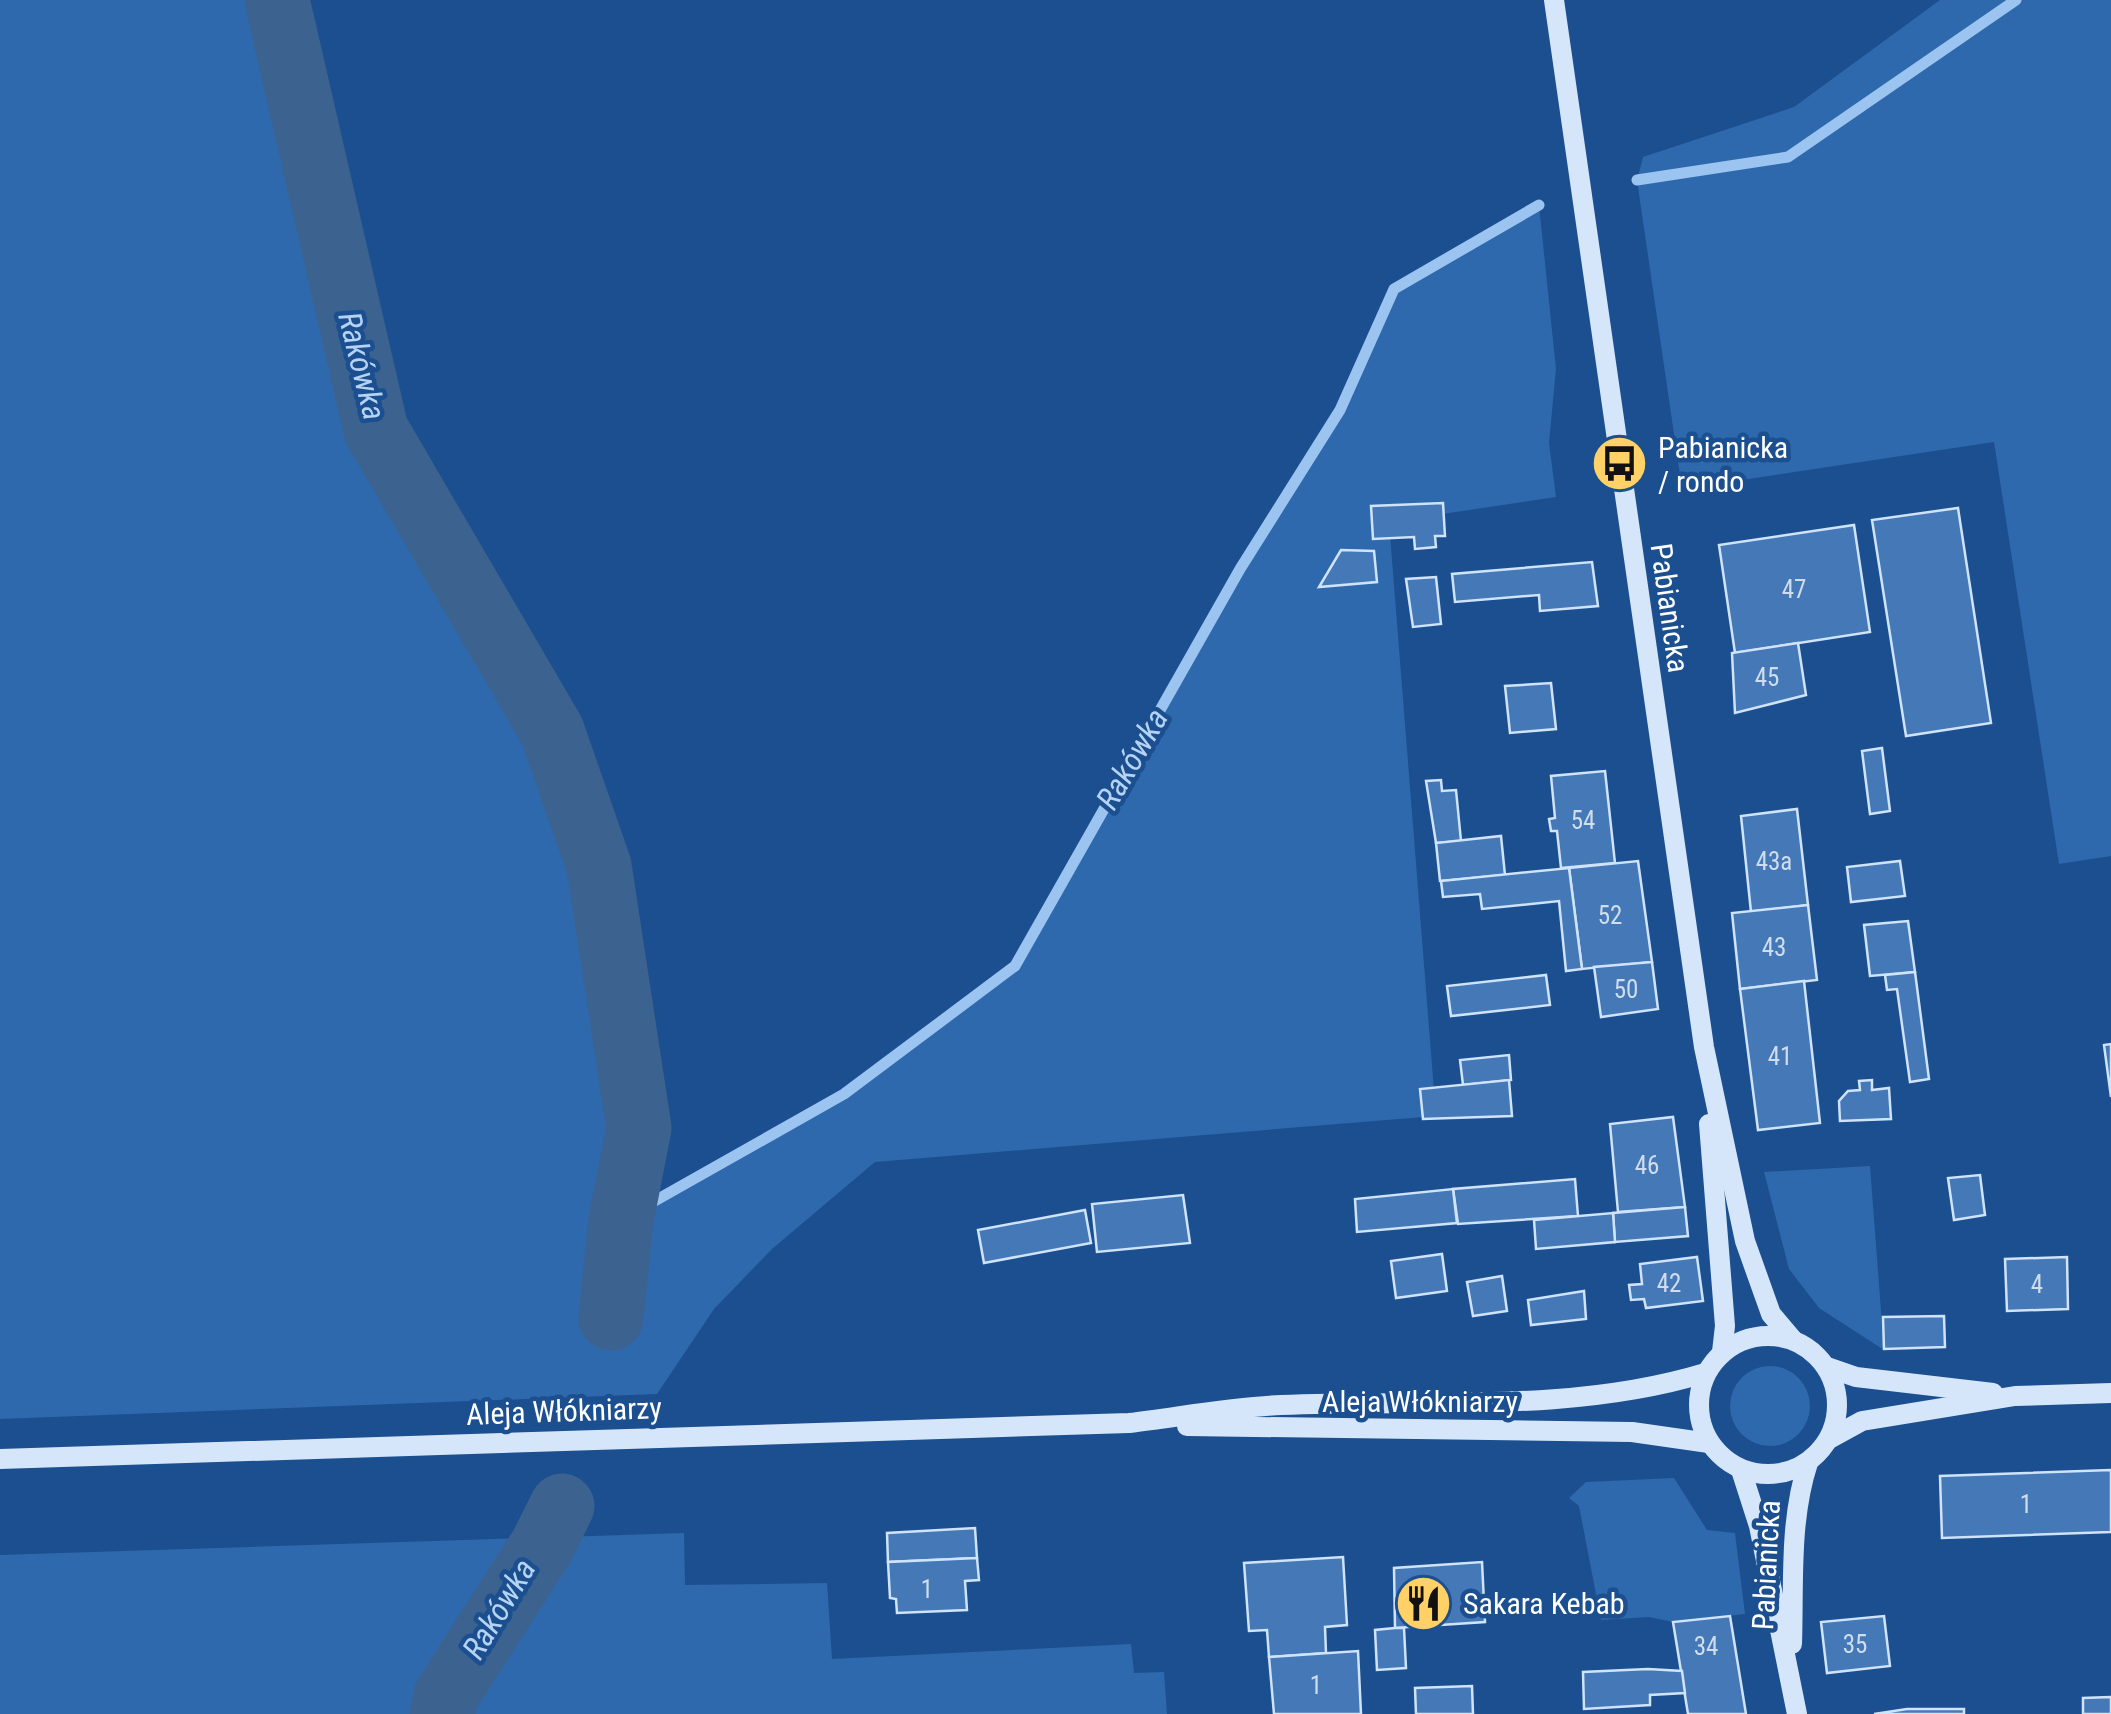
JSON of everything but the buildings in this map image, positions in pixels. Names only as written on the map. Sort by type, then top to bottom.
[{"type":"main road","name":"Pabianicka","points":[[1554,0],[1704,1047],[1744,1242],[1771,1314],[1792,1340]]},
{"type":"main road","name":"Pabianicka","points":[[1704,1047],[1725,1326],[1722,1352]]},
{"type":"main road","points":[[2014,1396],[1856,1378],[1827,1367],[1812,1351],[1792,1340],[1771,1335],[1744,1339],[1722,1352],[1706,1372],[1698,1398],[1700,1424],[1709,1443],[1741,1470],[1782,1474],[1808,1463],[1830,1438],[1862,1421],[2014,1396],[2111,1393]]},
{"type":"main road","points":[[1827,1367],[1838,1410],[1830,1438]]},
{"type":"main road","name":"Aleja Włókniarzy","points":[[1130,1423],[1276,1405],[1549,1398],[1670,1384],[1706,1372]]},
{"type":"main road","name":"Aleja Włókniarzy","points":[[0,1459],[1130,1423],[1276,1430],[1632,1432],[1709,1443]]},
{"type":"main road","name":"Pabianicka","points":[[1792,1671],[1795,1526],[1798,1492],[1808,1463]]},
{"type":"main road","name":"Pabianicka","points":[[1741,1470],[1759,1526],[1792,1671],[1797,1714]]},
{"type":"shaded area","points":[[0,0],[277,0],[376,430],[552,731],[599,866],[639,1128],[622,1219],[844,1094],[1015,966],[1240,569],[1340,410],[1394,289],[1539,205],[1556,369],[1549,443],[1556,497],[1389,522],[1436,1116],[875,1162],[772,1249],[714,1309],[657,1394],[0,1419]]},
{"type":"shaded area","points":[[1940,0],[2111,0],[2111,856],[2059,864],[1994,442],[1682,489],[1637,180],[1643,157],[1794,107]]},
{"type":"shaded area","points":[[1870,1166],[1884,1350],[1819,1308],[1789,1269],[1764,1172]]},
{"type":"shaded area","points":[[1770,1366],[1785,1369],[1798,1378],[1807,1391],[1807,1421],[1798,1434],[1785,1443],[1770,1446],[1755,1443],[1742,1434],[1733,1421],[1730,1406],[1733,1391],[1742,1378],[1755,1369]]},
{"type":"shaded area","points":[[1674,1478],[1707,1530],[1735,1533],[1745,1614],[1673,1622],[1649,1617],[1601,1620],[1579,1506],[1569,1498],[1586,1482]]},
{"type":"shaded area","points":[[684,1533],[685,1585],[827,1583],[832,1659],[1131,1644],[1134,1673],[1164,1672],[1167,1714],[0,1714],[0,1555]]},
{"type":"waterway","name":"Rakówka","points":[[277,0],[376,430],[552,731],[599,866],[639,1128],[621,1220],[611,1318]]},
{"type":"waterway","points":[[1637,180],[1788,157],[2016,0]]},
{"type":"waterway","name":"Rakówka","points":[[621,1220],[844,1094],[1015,966],[1240,569],[1340,410],[1394,289],[1539,205]]},
{"type":"waterway","name":"Rakówka","points":[[442,1714],[446,1696],[542,1546],[562,1506]]},
{"type":"place","name":"Pabianicka / rondo","points":[[1619,464]]},
{"type":"place","name":"Sakara Kebab","points":[[1424,1603]]}]
